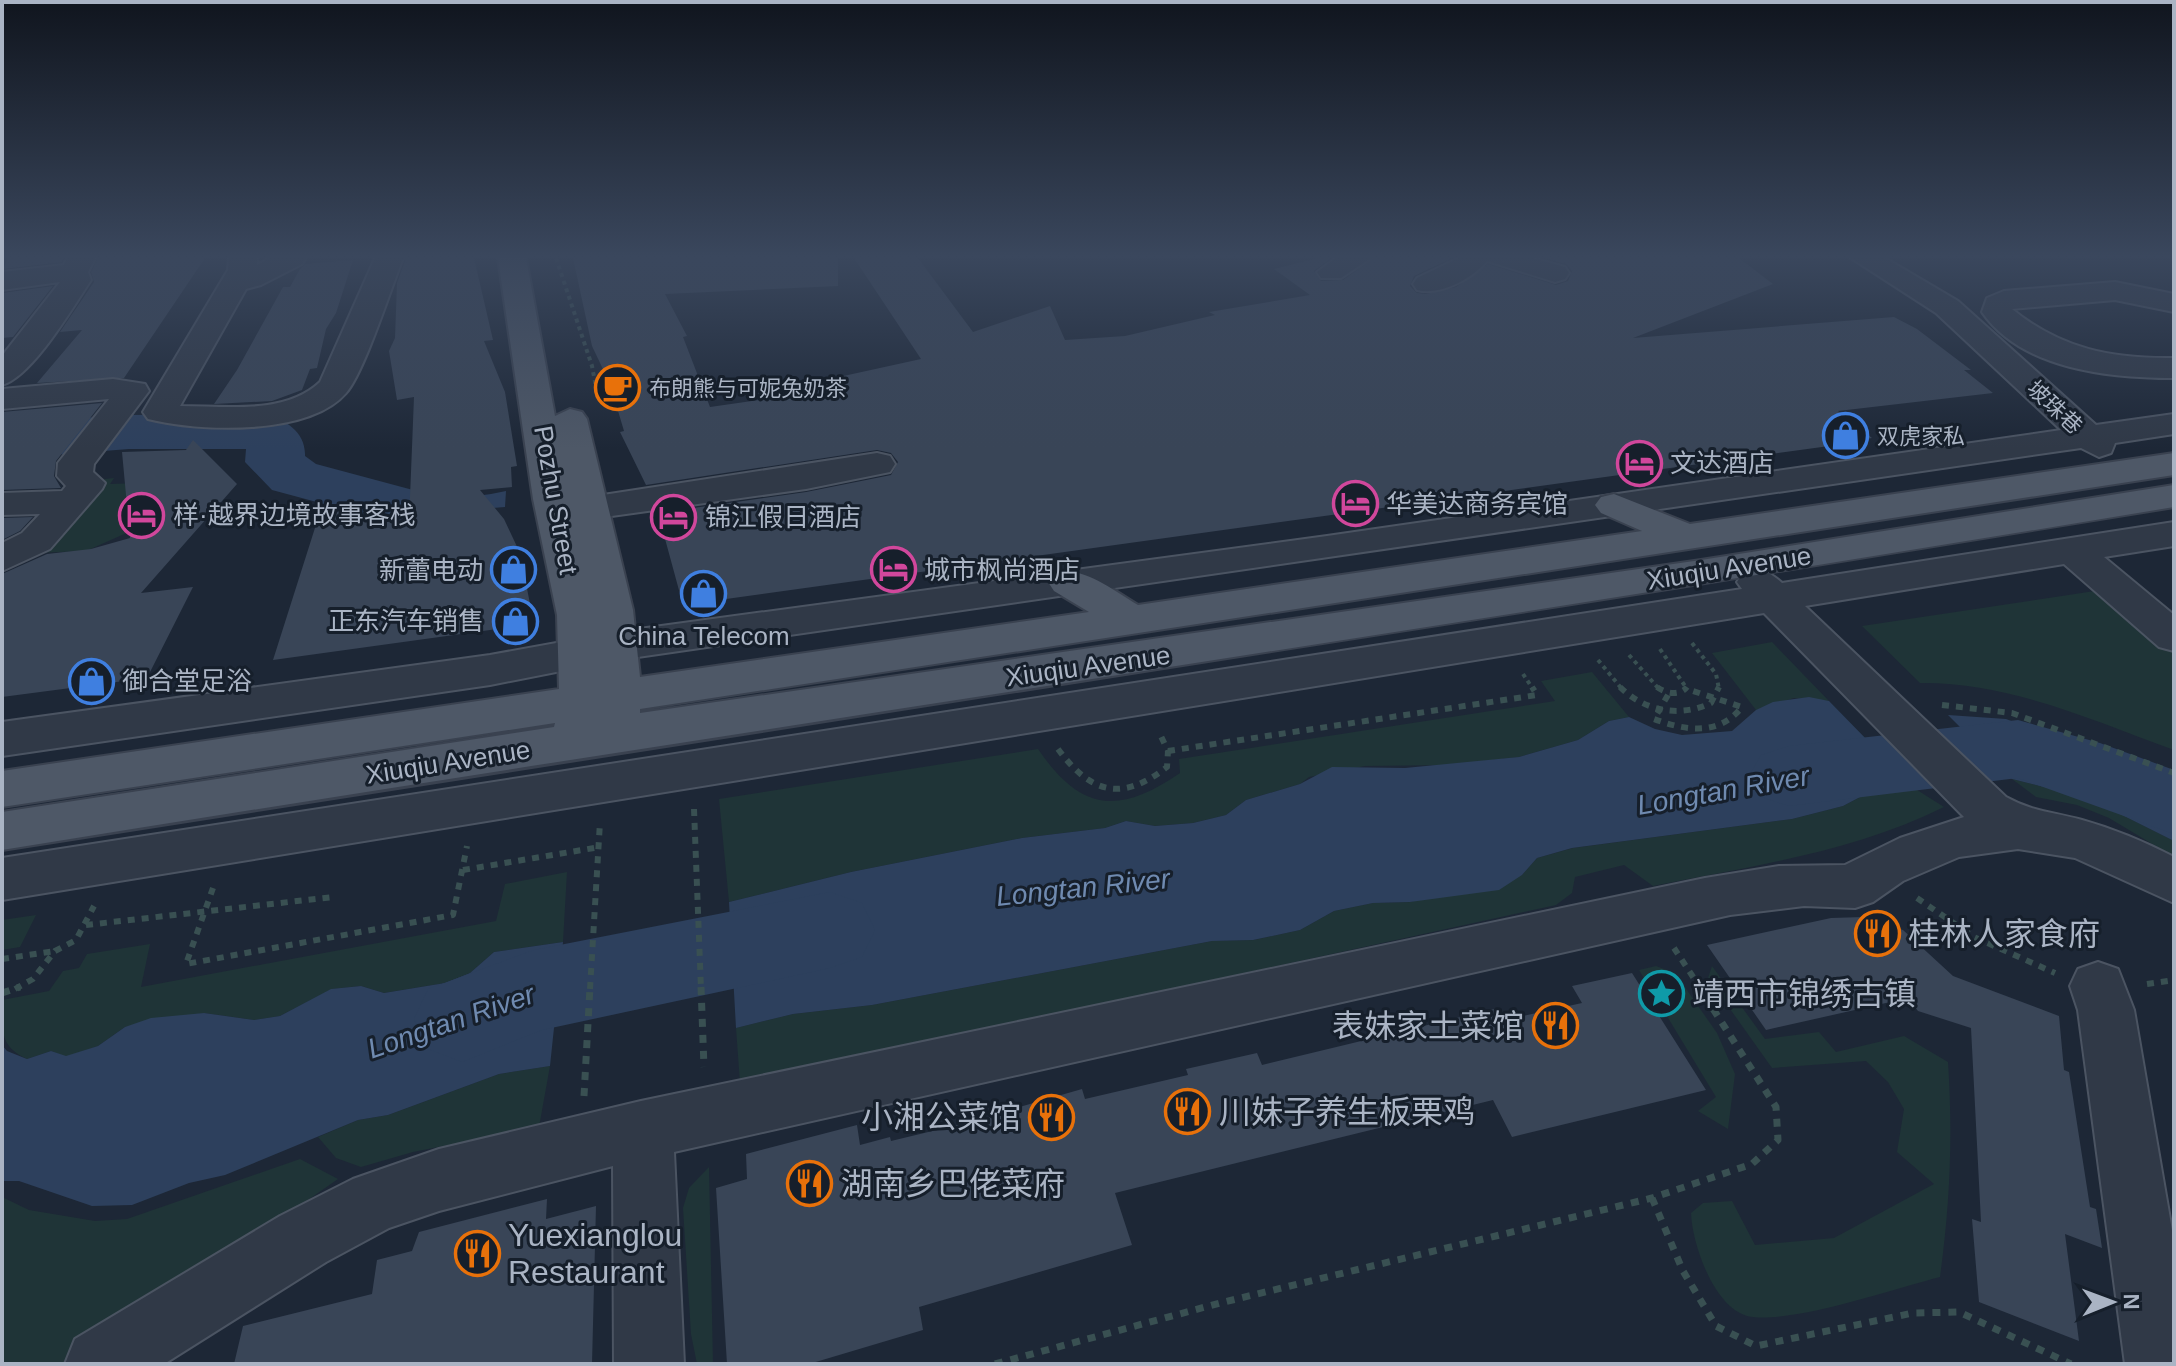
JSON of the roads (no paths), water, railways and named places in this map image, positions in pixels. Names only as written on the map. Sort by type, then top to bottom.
[{"type":"main road","name":"Pozhu Street","points":[[523,322],[552,499],[578,615],[599,650]]},
{"type":"main road","name":"Pozhu Street","points":[[549,322],[590,508],[599,650],[598,718]]},
{"type":"main road","name":"Xiuqiu Avenue","points":[[2,831],[1131,619],[2130,471],[2173,498]]},
{"type":"main road","name":"Xiuqiu Avenue","points":[[2,789],[598,718],[1741,566],[2173,498]]},
{"type":"main road","points":[[1614,505],[1687,537]]},
{"type":"main road","points":[[1068,582],[1131,619]]},
{"type":"street","points":[[2,375],[44,322]]},
{"type":"street","points":[[210,322],[160,412],[181,416],[274,415],[316,404],[335,386],[362,322]]},
{"type":"street","name":"坡珠巷","points":[[1963,322],[2085,435],[2130,471]]},
{"type":"street","points":[[2011,322],[2052,351],[2074,359],[2110,368],[2174,368]]},
{"type":"street","points":[[2,399],[113,389],[133,391],[76,463],[75,476],[87,483],[36,541],[2,559]]},
{"type":"street","points":[[2,739],[2174,424]]},
{"type":"street","points":[[590,508],[684,491],[801,480],[877,464]]},
{"type":"street","points":[[2,879],[1773,597],[2074,552],[2173,498]]},
{"type":"street","points":[[2,504],[72,502]]},
{"type":"street","points":[[2074,552],[2174,637]]},
{"type":"street","points":[[1741,566],[1959,784],[1989,810],[2019,828]]},
{"type":"street","points":[[100,1364],[303,1239],[375,1201],[439,1180],[641,1130],[1740,890],[1782,885],[1855,887],[1875,868],[1946,839],[2019,828],[2085,838],[2134,858],[2174,882]]},
{"type":"street","points":[[2098,986],[2106,1010],[2160,1364]]},
{"type":"street","points":[[644,1154],[649,1364]]},
{"type":"water","points":[[201,420],[264,423],[250,437],[115,442],[127,423]]},
{"type":"water","points":[[304,470],[379,490],[429,497],[480,496],[506,491],[505,507],[407,515],[277,482]]},
{"type":"water","points":[[1809,697],[1829,701],[1914,788],[1862,796],[1843,806],[1792,819],[1572,848],[1537,858],[1522,875],[1499,890],[1410,902],[1373,903],[1334,911],[1300,930],[1253,940],[1212,941],[872,1005],[793,1014],[736,1028],[729,902],[851,872],[1022,838],[1105,828],[1126,821],[1155,826],[1193,823],[1226,815],[1246,800],[1300,784],[1332,767],[1405,768],[1519,757],[1578,740],[1609,721],[1629,717],[1655,729],[1682,735],[1732,731],[1756,710],[1773,702]]},
{"type":"water","points":[[1948,715],[2006,719],[2174,781],[2174,841],[2088,798],[2012,779]]},
{"type":"water","points":[[563,942],[550,1066],[499,1074],[388,1115],[358,1120],[225,1175],[189,1183],[132,1205],[92,1206],[19,1181],[2,1181],[2,1045],[7,1051],[27,1059],[51,1051],[66,1056],[98,1046],[125,1027],[151,1018],[204,1013],[254,1020],[280,1016],[331,989],[361,986],[384,993],[445,983],[470,973],[494,952]]},
{"type":"waterway","points":[[2,441],[129,432],[264,431],[276,446],[275,462],[294,477],[391,503]]},
{"type":"waterway","name":"Longtan River","points":[[1789,776],[2018,749],[2072,764],[2174,803]]},
{"type":"waterway","name":"Longtan River","points":[[462,1019],[534,991],[830,930]]},
{"type":"place","name":"布朗熊与可妮兔奶茶","points":[[618,388]]},
{"type":"place","name":"双虎家私","points":[[1846,436]]},
{"type":"place","name":"文达酒店","points":[[1639,463]]},
{"type":"place","name":"华美达商务宾馆","points":[[1355,504]]},
{"type":"place","name":"样·越界边境故事客栈","points":[[142,515]]},
{"type":"place","name":"锦江假日酒店","points":[[674,517]]},
{"type":"place","name":"新蕾电动","points":[[514,570]]},
{"type":"place","name":"城市枫尚酒店","points":[[893,570]]},
{"type":"place","name":"China Telecom","points":[[704,593]]},
{"type":"place","name":"正东汽车销售","points":[[515,621]]},
{"type":"place","name":"御合堂足浴","points":[[91,681]]},
{"type":"place","name":"桂林人家食府","points":[[1877,934]]},
{"type":"place","name":"靖西市锦绣古镇","points":[[1661,994]]},
{"type":"place","name":"表妹家土菜馆","points":[[1555,1026]]},
{"type":"place","name":"川妹子养生板栗鸡","points":[[1188,1112]]},
{"type":"place","name":"小湘公菜馆","points":[[1052,1117]]},
{"type":"place","name":"湖南乡巴佬菜府","points":[[810,1184]]},
{"type":"place","name":"Yuexianglou Restaurant","points":[[477,1253]]}]
